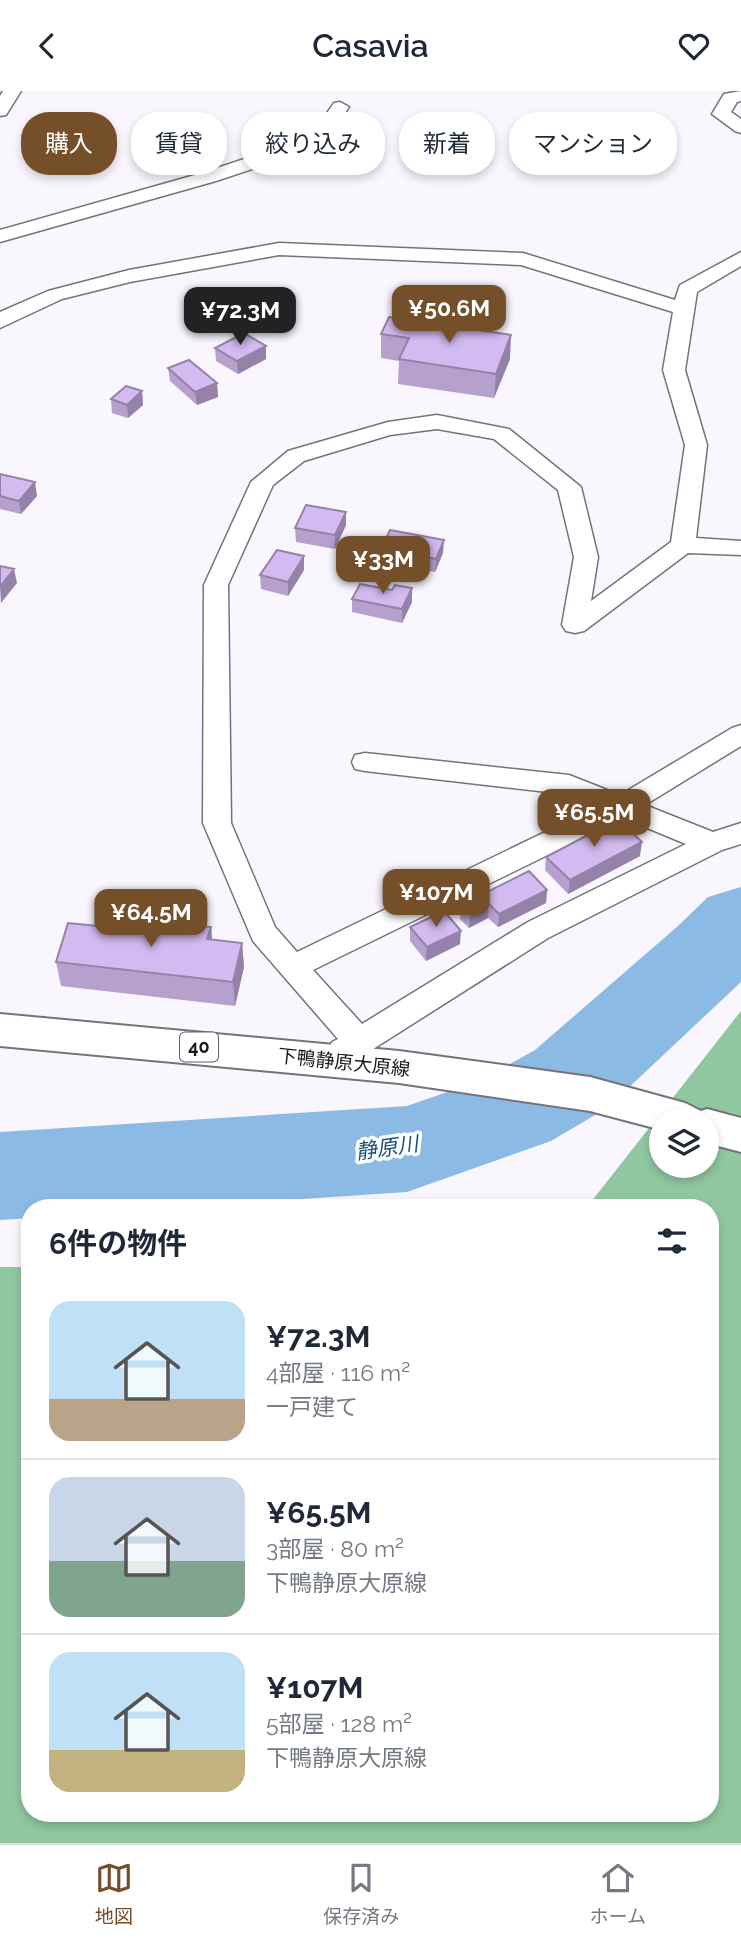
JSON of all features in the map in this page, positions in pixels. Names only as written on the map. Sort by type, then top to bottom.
[{"type":"main road","name":"下鴨静原大原線","points":[[0,1030],[344,1050],[399,1067],[590,1094],[649,1110]]},
{"type":"main road","points":[[719,1129],[741,1135]]},
{"type":"lane","points":[[0,111],[12,91]]},
{"type":"lane","points":[[741,95],[730,98],[721,114],[741,127]]},
{"type":"lane","points":[[0,236],[209,177],[317,141],[340,107]]},
{"type":"lane","points":[[0,322],[55,295],[129,276],[279,249],[523,259],[684,309]]},
{"type":"lane","points":[[683,545],[696,445],[674,370],[687,289],[741,258]]},
{"type":"lane","points":[[741,548],[683,545],[575,625],[586,557],[569,488],[501,434],[437,422],[388,429],[296,456],[263,482],[216,585],[217,823],[263,933],[293,967],[344,1050],[538,930],[712,843],[741,833]]},
{"type":"lane","points":[[293,967],[623,806],[741,734]]},
{"type":"lane","points":[[365,762],[569,785],[712,843]]},
{"type":"green space","points":[[741,1011],[741,1843],[0,1843],[0,1267],[21,1267],[21,1822],[719,1822],[719,1199],[593,1199],[649,1128],[649,1178],[719,1178],[719,1108],[665,1108]]},
{"type":"building","points":[[389,317],[511,335],[496,374],[399,359],[409,338],[381,334]]},
{"type":"building","points":[[244,333],[266,346],[237,361],[215,348]]},
{"type":"building","points":[[189,360],[217,383],[195,392],[168,368]]},
{"type":"building","points":[[126,386],[142,391],[127,405],[111,399]]},
{"type":"building","points":[[0,474],[35,482],[19,501],[0,496]]},
{"type":"building","points":[[306,505],[346,512],[335,535],[295,528]]},
{"type":"building","points":[[390,530],[444,540],[436,559],[381,549]]},
{"type":"building","points":[[277,550],[304,556],[288,582],[260,575]]},
{"type":"building","points":[[0,566],[14,569],[0,587]]},
{"type":"building","points":[[360,584],[392,590],[395,585],[412,588],[402,609],[352,599]]},
{"type":"building","points":[[618,819],[642,842],[570,880],[546,857]]},
{"type":"building","points":[[529,871],[547,890],[499,914],[489,904],[470,914],[461,905]]},
{"type":"building","points":[[444,911],[461,931],[427,947],[410,927]]},
{"type":"building","points":[[111,917],[211,927],[207,939],[242,943],[233,982],[56,962],[68,923],[108,927]]},
{"type":"waterway","name":"静原川","points":[[0,1176],[407,1149],[515,1111],[571,1079],[712,952],[741,922]]}]
